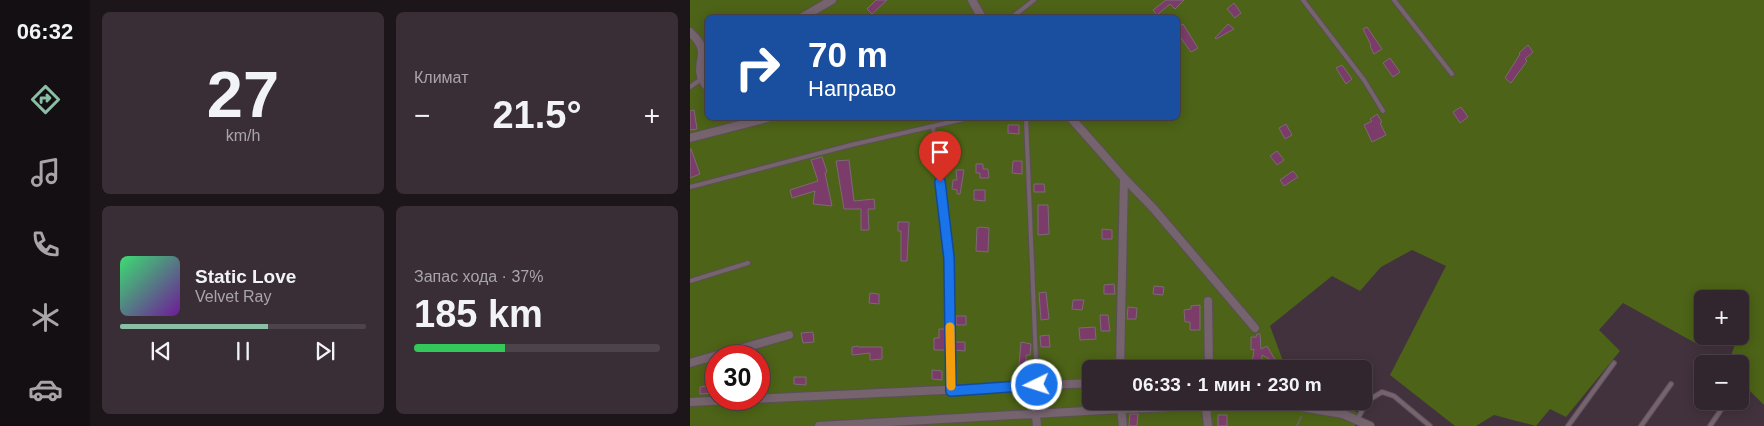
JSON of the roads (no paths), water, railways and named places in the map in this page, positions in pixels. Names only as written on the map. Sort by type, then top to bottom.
[{"type":"street","points":[[806,15],[832,0]]},
{"type":"street","points":[[972,0],[980,15]]},
{"type":"street","points":[[690,32],[699,42],[704,54],[698,69],[700,80],[705,85]]},
{"type":"street","points":[[690,138],[759,120]]},
{"type":"street","points":[[1074,120],[1124,178],[1154,209],[1254,328]]},
{"type":"street","points":[[1120,360],[1124,178]]},
{"type":"street","points":[[1208,301],[1209,360]]},
{"type":"street","points":[[690,363],[789,335]]},
{"type":"street","points":[[690,402],[1082,383]]},
{"type":"street","points":[[819,426],[953,422],[1104,410]]},
{"type":"street","points":[[1121,410],[1123,426]]},
{"type":"street","points":[[1206,410],[1208,426]]},
{"type":"street","points":[[1319,410],[1343,414],[1370,426]]},
{"type":"street","points":[[1036,414],[1037,426]]},
{"type":"lane","points":[[1015,15],[1034,0]]},
{"type":"lane","points":[[1303,0],[1364,80],[1383,111]]},
{"type":"lane","points":[[1394,0],[1452,74]]},
{"type":"lane","points":[[690,87],[700,80]]},
{"type":"lane","points":[[690,187],[842,147],[959,120]]},
{"type":"lane","points":[[1026,120],[1037,385]]},
{"type":"lane","points":[[933,126],[949,258],[951,391]]},
{"type":"lane","points":[[690,281],[748,263]]},
{"type":"lane","points":[[1568,426],[1614,363]]},
{"type":"lane","points":[[1641,426],[1671,384]]},
{"type":"lane","points":[[1357,420],[1367,401],[1382,392],[1394,396],[1430,426]]},
{"type":"lane","points":[[1710,426],[1721,410]]},
{"type":"waterway","points":[[1297,426],[1301,417]]}]
